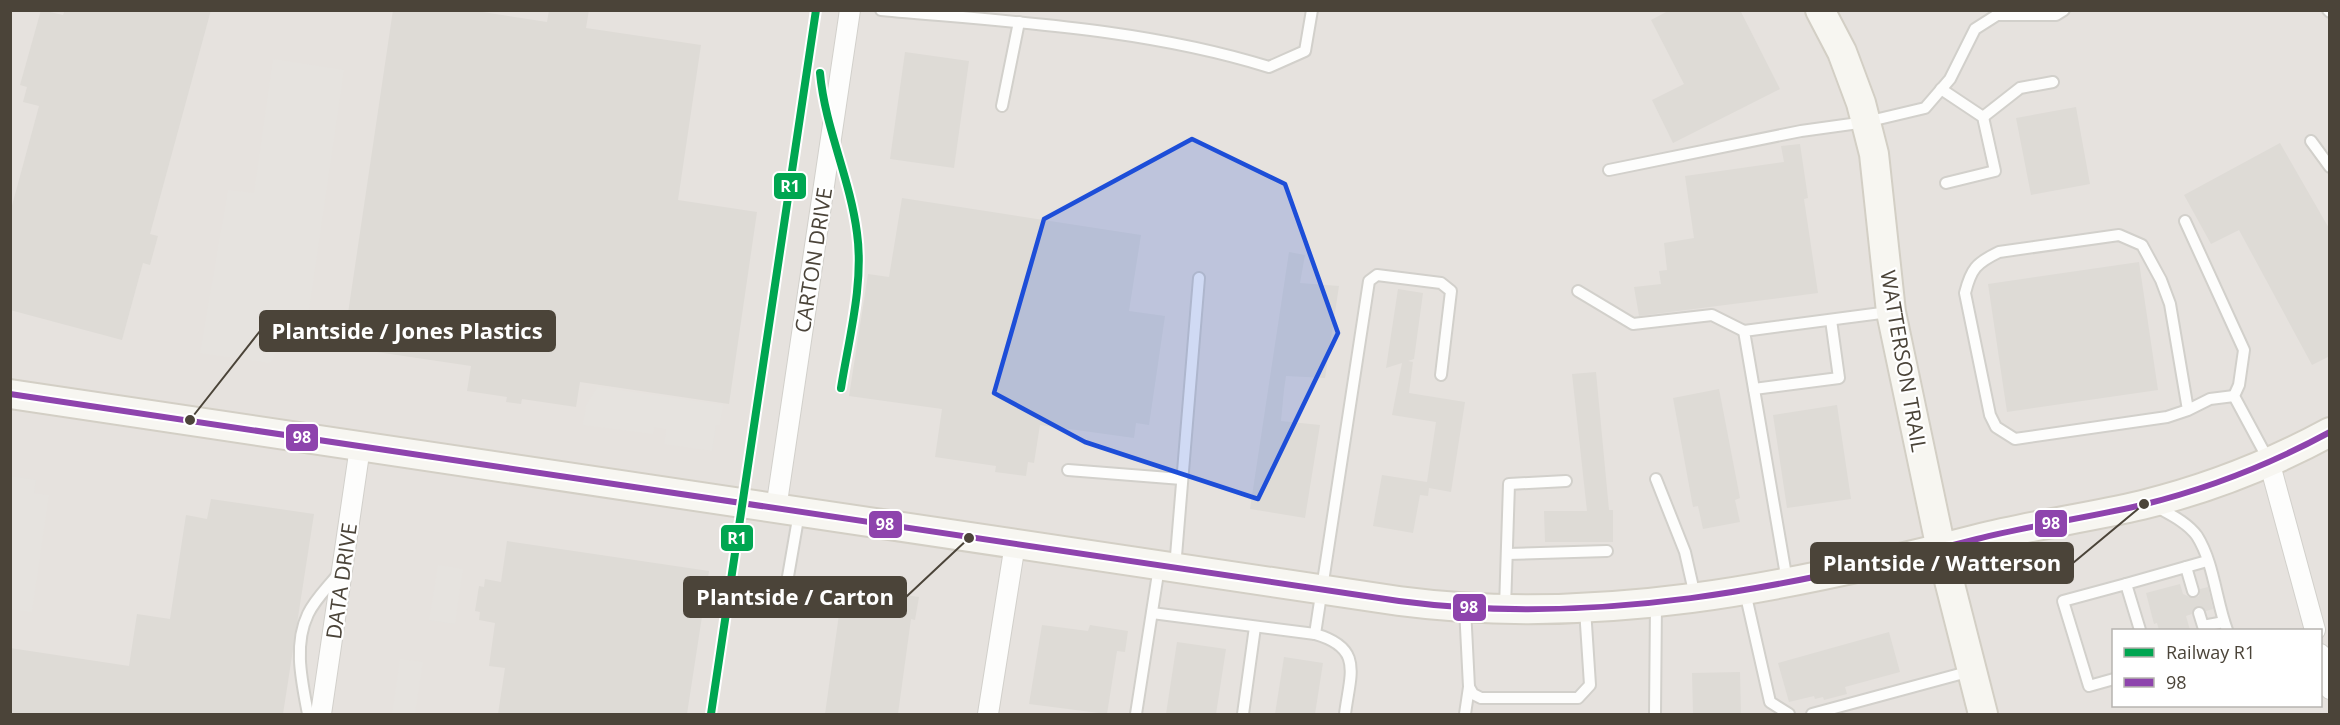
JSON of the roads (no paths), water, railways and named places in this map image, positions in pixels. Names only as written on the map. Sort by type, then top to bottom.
[{"type":"street","name":"CARTON DRIVE","points":[[788,511],[850,10]]},
{"type":"street","name":"WATTERSON TRAIL","points":[[1820,10],[1842,52],[1874,154],[1891,312],[1941,549],[1983,714]]},
{"type":"street","points":[[10,394],[1322,590],[1465,608],[1505,609],[1656,603],[1788,584],[1978,539],[2150,503],[2190,491],[2269,461],[2330,432]]},
{"type":"street","name":"DATA DRIVE","points":[[321,714],[360,447]]},
{"type":"street","points":[[2269,461],[2314,629]]},
{"type":"street","points":[[988,714],[1015,544]]},
{"type":"street","points":[[2322,661],[2330,688]]},
{"type":"lane","points":[[881,10],[1053,25],[1218,51],[1269,67],[1305,51],[1312,10]]},
{"type":"lane","points":[[1609,170],[1801,131],[1866,123],[1925,108],[1950,79],[1975,29],[1997,15],[2056,15],[2064,10]]},
{"type":"lane","points":[[1002,106],[1019,22]]},
{"type":"lane","points":[[1983,117],[2020,88],[2053,82]]},
{"type":"lane","points":[[1941,88],[1983,117],[1995,171],[1946,183]]},
{"type":"lane","points":[[2311,141],[2330,167]]},
{"type":"lane","points":[[2185,221],[2244,350],[2239,385],[2234,396]]},
{"type":"lane","points":[[2188,410],[2170,304],[2161,280],[2142,245],[2119,236],[1999,252],[1983,260],[1970,273],[1965,293],[1990,415],[1996,427],[2004,434],[2015,439],[2167,417],[2188,410],[2210,399],[2234,396]]},
{"type":"lane","points":[[1315,634],[1369,281],[1377,275],[1441,283],[1451,291],[1441,375]]},
{"type":"lane","points":[[1136,714],[1152,613],[1167,567],[1182,479],[1199,278]]},
{"type":"lane","points":[[1578,291],[1633,324],[1712,315],[1744,331],[1891,312]]},
{"type":"lane","points":[[1754,389],[1839,378],[1831,320]]},
{"type":"lane","points":[[1744,331],[1788,584]]},
{"type":"lane","points":[[2234,396],[2269,461]]},
{"type":"lane","points":[[1068,470],[1182,479]]},
{"type":"lane","points":[[1656,479],[1685,552],[1696,599]]},
{"type":"lane","points":[[1505,609],[1509,484],[1566,481]]},
{"type":"lane","points":[[2150,503],[2184,524],[2196,536],[2207,561],[2225,626],[2203,626],[2199,613]]},
{"type":"lane","points":[[782,610],[788,511]]},
{"type":"lane","points":[[1507,554],[1607,551]]},
{"type":"lane","points":[[2112,680],[2089,686],[2063,601],[2207,561]]},
{"type":"lane","points":[[2186,567],[2193,591]]},
{"type":"lane","points":[[308,714],[300,663],[303,627],[309,612],[343,568]]},
{"type":"lane","points":[[2126,584],[2140,629]]},
{"type":"lane","points":[[1745,592],[1770,702],[1789,714]]},
{"type":"lane","points":[[1654,714],[1656,603]]},
{"type":"lane","points":[[1469,687],[1473,694],[1481,698],[1578,698],[1590,685],[1584,606]]},
{"type":"lane","points":[[1465,608],[1469,687],[1465,714]]},
{"type":"lane","points":[[1152,613],[1315,634],[1334,639],[1345,648],[1351,664],[1344,714]]},
{"type":"lane","points":[[1243,714],[1255,627]]},
{"type":"lane","points":[[1812,714],[1972,671]]},
{"type":"rail line","name":"R1","points":[[711,714],[816,10]]},
{"type":"rail line","name":"R1","points":[[820,73],[827,113],[854,213],[859,252],[855,311],[841,388]]},
{"type":"place","name":"Plantside / Jones Plastics","points":[[190,420]]},
{"type":"place","name":"Plantside / Watterson","points":[[2144,504]]},
{"type":"place","name":"Plantside / Carton","points":[[969,538]]}]
